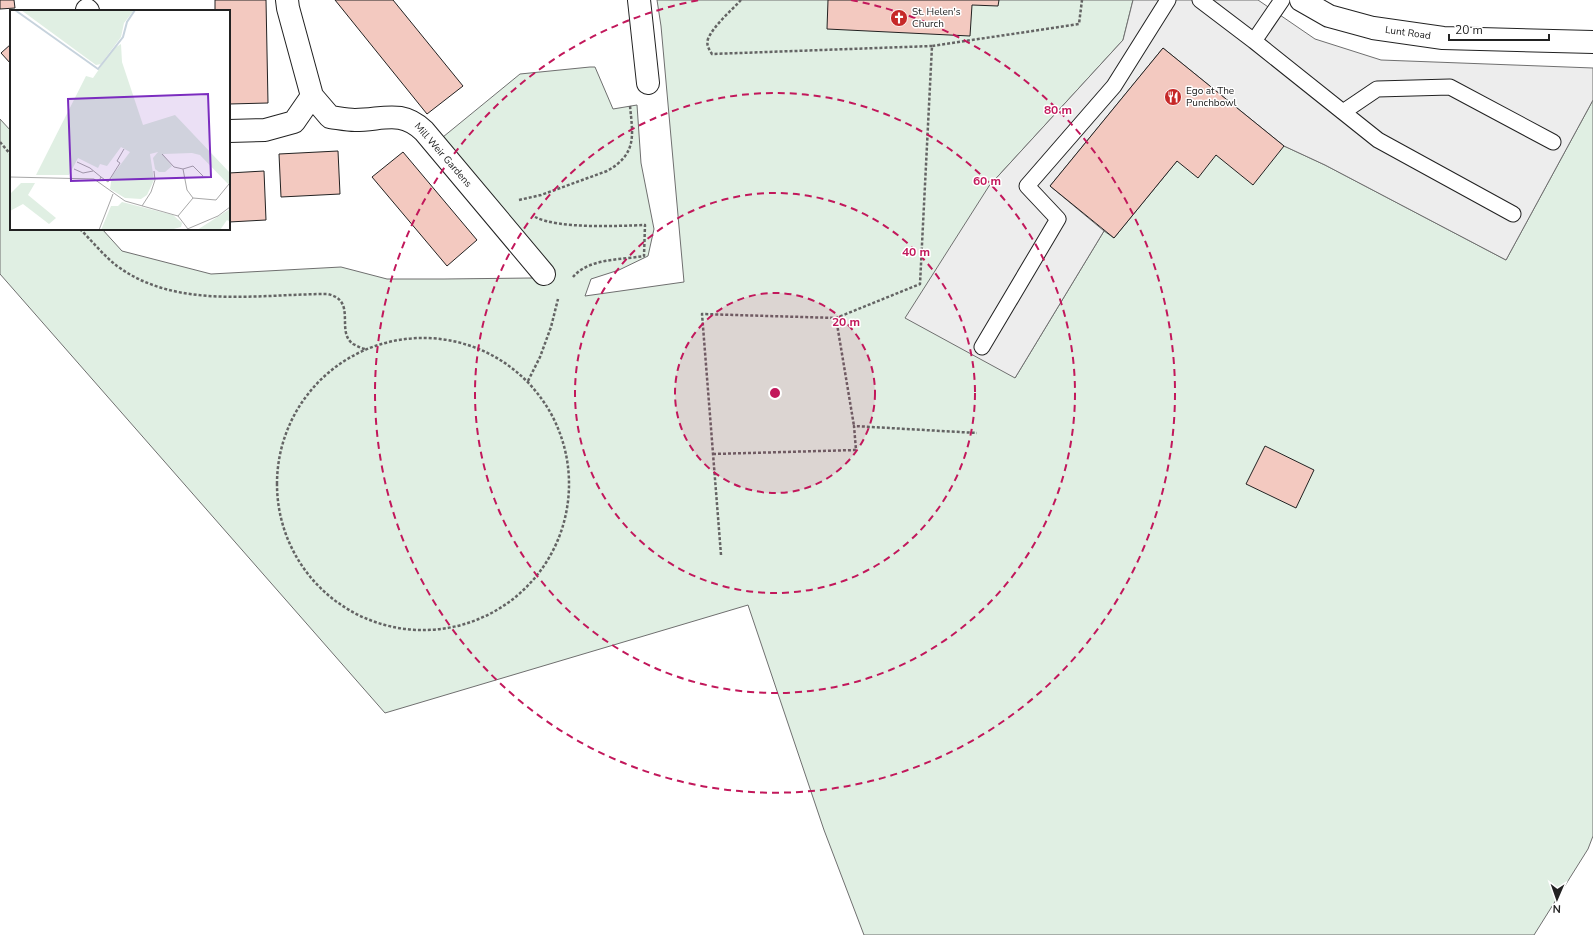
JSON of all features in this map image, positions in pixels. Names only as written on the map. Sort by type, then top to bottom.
[{"type":"street","name":"Mill Weir Gardens","points":[[287,0],[312,96],[330,117],[356,120],[392,117],[414,121],[544,274]]},
{"type":"street","points":[[639,0],[648,83]]},
{"type":"street","name":"Lunt Road","points":[[1301,0],[1329,16],[1373,28],[1443,38],[1593,42]]},
{"type":"street","points":[[230,131],[265,130],[294,122],[312,96]]},
{"type":"lane","points":[[982,347],[1058,219],[1028,186],[1114,86],[1168,0]]},
{"type":"lane","points":[[1200,0],[1378,140],[1514,214]]},
{"type":"lane","points":[[1254,42],[1282,0]]},
{"type":"lane","points":[[1343,112],[1377,89],[1450,87],[1553,142]]},
{"type":"path","points":[[741,0],[721,21],[708,40],[708,48],[712,54],[932,46],[1079,24],[1082,0]]},
{"type":"path","points":[[721,555],[702,314],[836,318],[920,284],[932,46]]},
{"type":"path","points":[[519,205],[513,200],[521,200],[541,195],[607,172],[616,166],[630,148],[633,138],[629,93],[648,83]]},
{"type":"path","points":[[0,142],[10,154]]},
{"type":"path","points":[[531,214],[550,222],[645,225],[644,256],[589,265],[578,271],[569,282]]},
{"type":"path","points":[[81,230],[116,265],[140,279],[165,289],[209,296],[238,297],[327,294],[337,296],[342,301],[346,332],[352,344],[366,350]]},
{"type":"path","points":[[528,381],[540,357],[560,294]]},
{"type":"path","points":[[713,454],[856,450],[854,426],[836,318]]},
{"type":"path","points":[[408,338],[451,340],[472,346],[492,355],[528,381],[545,403],[558,426],[567,453],[570,480],[568,508],[561,535],[549,560],[533,582],[513,601],[489,615],[463,625],[436,630],[402,629],[381,625],[356,614],[332,600],[312,580],[296,558],[285,533],[278,506],[276,479],[280,451],[288,425],[298,407],[320,380],[341,363],[366,350],[386,342],[408,338]]},
{"type":"path","points":[[854,426],[977,433]]},
{"type":"green space","points":[[657,0],[1133,0],[1123,40],[989,186],[1015,378],[1104,231],[1114,238],[1177,161],[1284,146],[1325,165],[1506,260],[1593,100],[1593,836],[1588,849],[1534,935],[864,935],[824,830],[748,605],[385,713],[0,274],[0,119],[10,130],[10,230],[103,230],[122,251],[211,274],[341,267],[387,279],[444,279],[532,278],[553,271],[443,137],[520,74],[595,67],[613,109],[637,105],[641,163],[654,229],[648,256],[619,270],[591,279],[585,296],[684,282],[661,26]]},
{"type":"shaded area","points":[[1133,0],[1258,0],[1315,39],[1381,60],[1593,68],[1593,100],[1506,260],[1325,165],[1284,146],[1163,48],[1050,186],[1104,231],[1015,378],[905,318],[989,186],[1123,40]]},
{"type":"building","points":[[0,0],[14,0],[15,8],[0,9]]},
{"type":"building","points":[[215,0],[266,0],[268,103],[230,104],[230,10],[215,10]]},
{"type":"building","points":[[335,0],[393,0],[463,86],[427,114]]},
{"type":"building","name":"St. Helen's Church","points":[[828,0],[999,0],[998,6],[972,5],[970,36],[827,29]]},
{"type":"building","points":[[10,45],[10,63],[1,53]]},
{"type":"building","name":"Ego at The Punchbowl","points":[[1163,48],[1284,146],[1253,185],[1216,155],[1198,178],[1177,161],[1114,238],[1050,186]]},
{"type":"building","points":[[338,151],[340,194],[281,197],[279,154]]},
{"type":"building","points":[[403,152],[477,240],[447,266],[372,177]]},
{"type":"building","points":[[264,171],[266,220],[230,222],[230,173]]},
{"type":"building","points":[[1265,446],[1314,470],[1296,508],[1246,484]]},
{"type":"place","name":"St. Helen's Church","points":[[899,18]]},
{"type":"place","name":"Ego at The Punchbowl","points":[[1173,97]]}]
